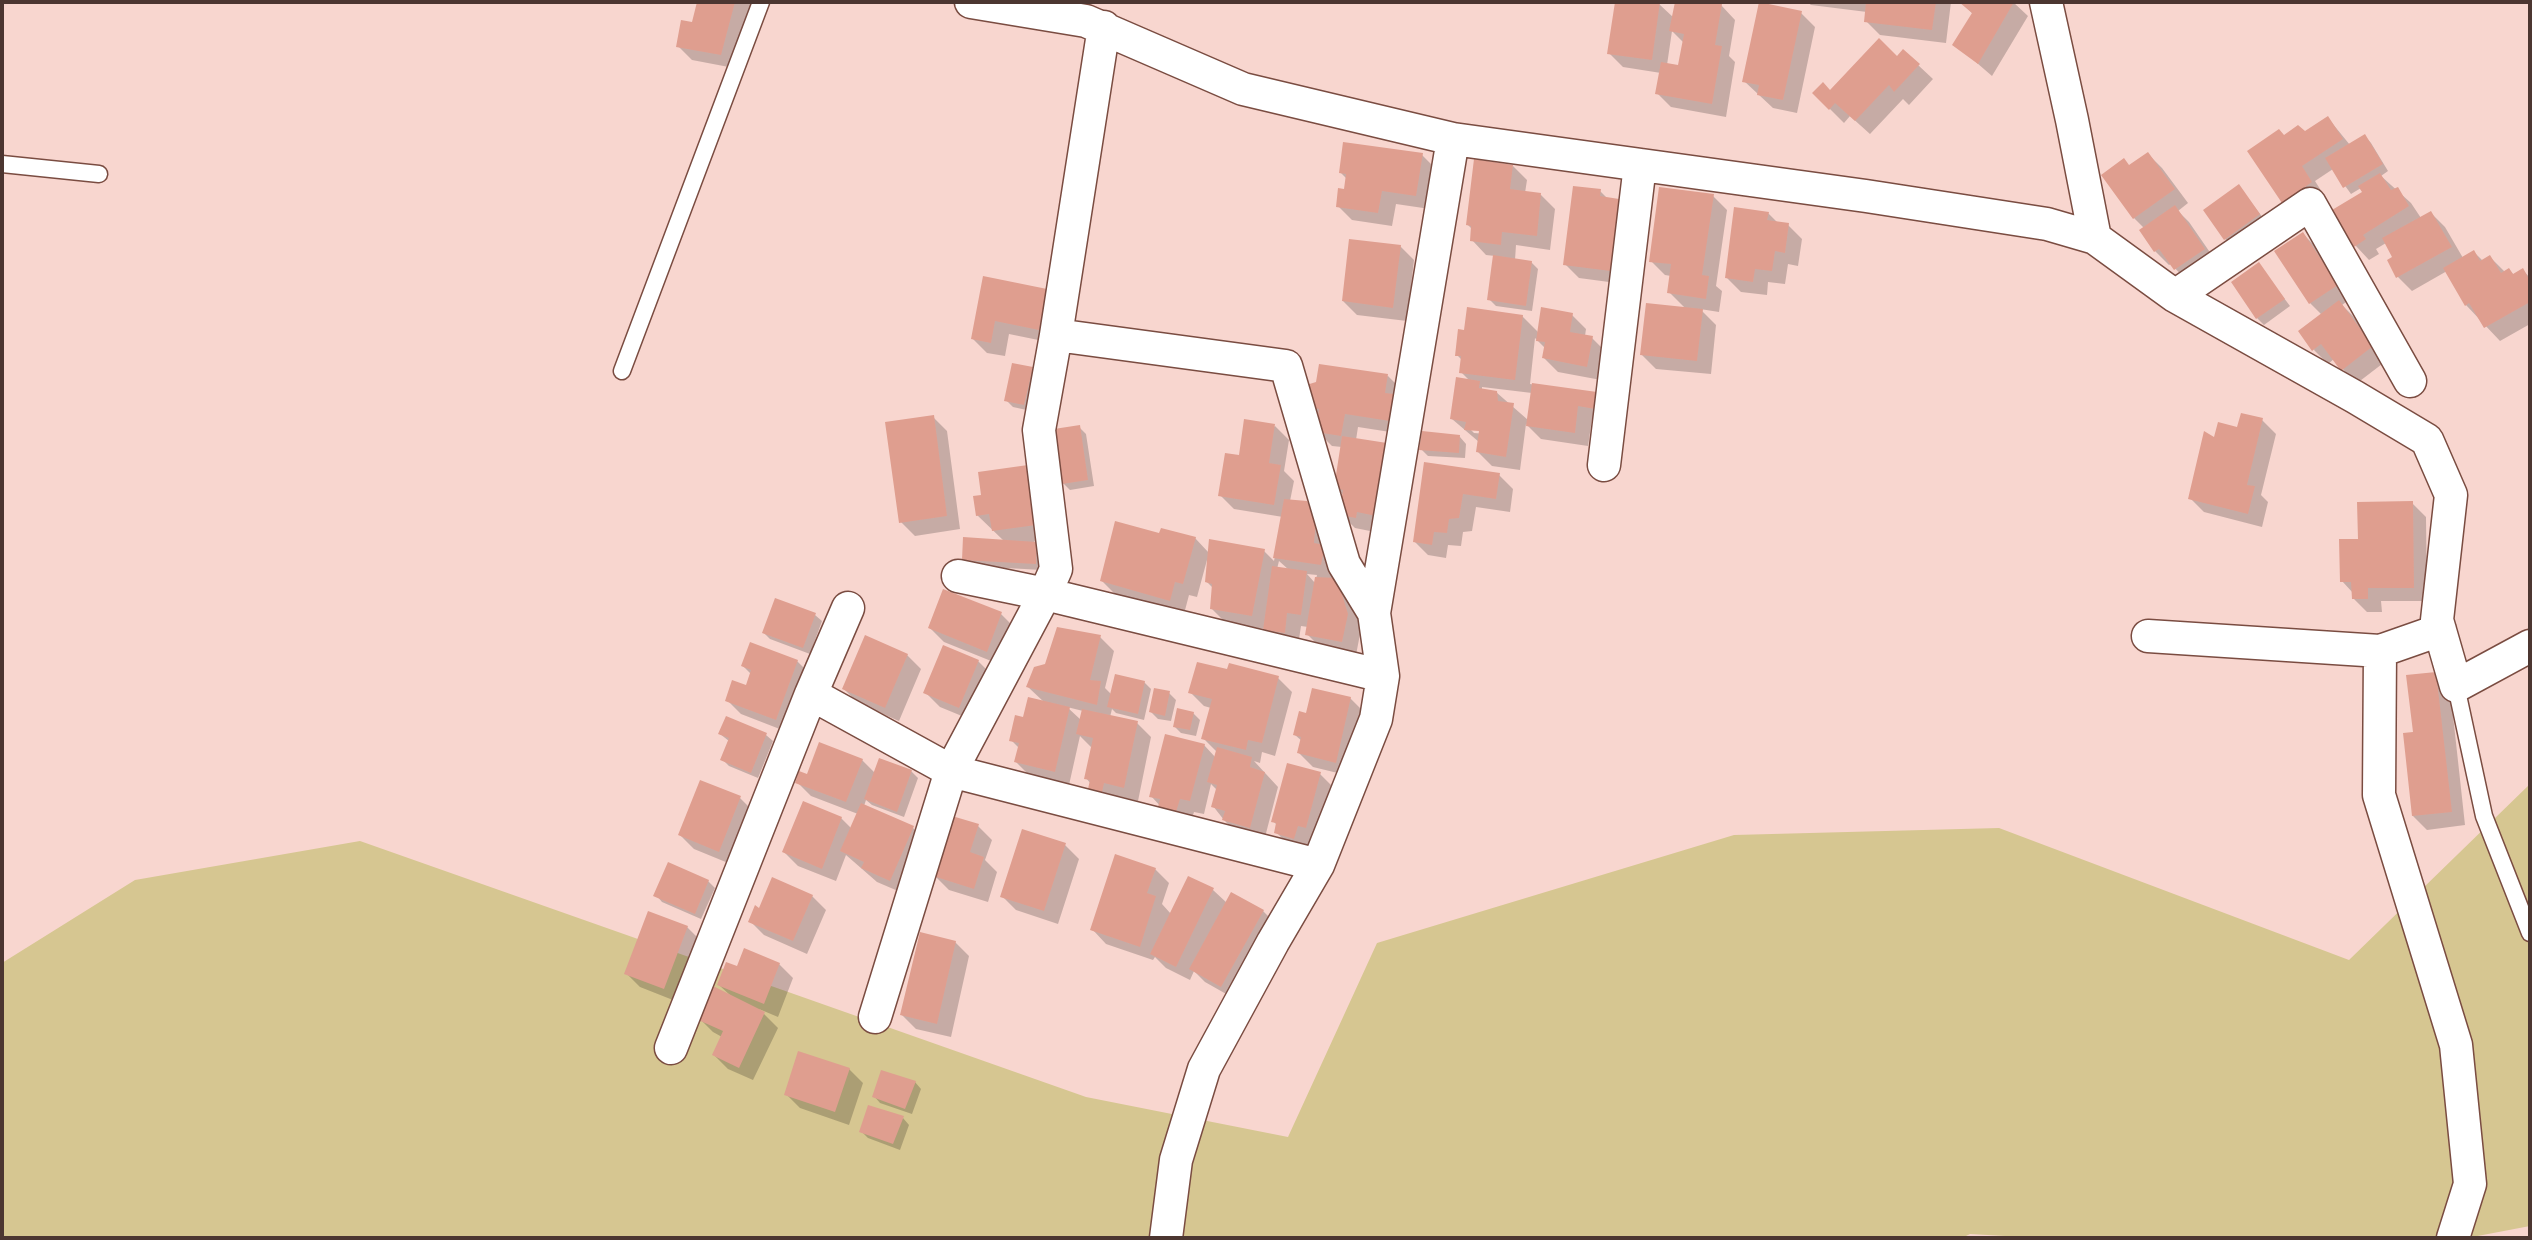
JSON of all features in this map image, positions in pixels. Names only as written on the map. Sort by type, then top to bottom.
[{"type":"street","points":[[971,2],[1092,17],[1243,89],[1453,139],[2047,224],[2095,238],[2175,296],[2427,440],[2451,495],[2437,620],[2456,686],[2530,646]]},
{"type":"street","points":[[2046,2],[2095,238]]},
{"type":"street","points":[[875,1017],[951,771],[1056,569],[1039,430],[1056,335],[1092,17]]},
{"type":"street","points":[[1166,1238],[1176,1160],[1204,1069],[1318,865],[1376,719],[1382,676],[1374,612],[1453,139]]},
{"type":"street","points":[[1604,464],[1640,165]]},
{"type":"street","points":[[2175,296],[2310,204],[2410,381]]},
{"type":"street","points":[[1056,335],[1286,366],[1344,564],[1374,612]]},
{"type":"street","points":[[958,576],[1045,594],[1382,676]]},
{"type":"street","points":[[671,1048],[811,694],[848,608]]},
{"type":"street","points":[[2148,636],[2380,651],[2440,630]]},
{"type":"street","points":[[2380,651],[2379,795],[2456,1045],[2470,1184],[2453,1238]]},
{"type":"street","points":[[811,694],[951,771],[1318,865]]},
{"type":"lane","points":[[622,371],[761,2]]},
{"type":"lane","points":[[2,164],[99,174]]},
{"type":"lane","points":[[2456,686],[2484,816],[2530,933]]},
{"type":"shaded area","points":[[2530,784],[2530,1226],[2467,1238],[2040,1238],[1970,1234],[1962,1238],[2,1238],[2,963],[135,880],[360,841],[1086,1097],[1288,1137],[1377,943],[1734,835],[1999,828],[2349,960]]},
{"type":"building","points":[[697,2],[735,2],[721,55],[676,47],[681,20],[692,22]]},
{"type":"building","points":[[1615,2],[1660,2],[1652,60],[1607,54]]},
{"type":"building","points":[[1675,2],[1722,4],[1715,45],[1722,46],[1712,104],[1655,94],[1661,62],[1678,65],[1684,34],[1669,31]]},
{"type":"building","points":[[1759,2],[1802,11],[1783,100],[1757,95],[1759,85],[1742,82]]},
{"type":"building","points":[[1866,2],[1936,2],[1932,30],[1864,22]]},
{"type":"building","points":[[1959,2],[2014,2],[1978,64],[1952,45],[1972,13]]},
{"type":"building","points":[[1879,38],[1897,56],[1903,49],[1920,64],[1894,92],[1889,85],[1855,121],[1835,103],[1829,110],[1812,93],[1823,82],[1830,90]]},
{"type":"building","points":[[2328,116],[2343,139],[2302,166],[2312,182],[2282,203],[2247,151],[2279,129],[2284,135],[2298,125],[2305,131]]},
{"type":"building","points":[[2365,134],[2383,164],[2343,188],[2325,158]]},
{"type":"building","points":[[1343,142],[1423,153],[1416,196],[1382,191],[1378,213],[1336,207],[1338,188],[1344,189],[1346,174],[1339,173]]},
{"type":"building","points":[[2148,152],[2175,189],[2133,219],[2101,175],[2124,158],[2129,165]]},
{"type":"building","points":[[1474,159],[1513,165],[1510,189],[1541,193],[1537,236],[1502,232],[1501,245],[1470,241],[1471,226],[1466,225]]},
{"type":"building","points":[[2380,173],[2391,190],[2398,187],[2409,206],[2363,235],[2366,239],[2354,247],[2332,210],[2362,192],[2358,186]]},
{"type":"building","points":[[2239,184],[2260,214],[2224,240],[2203,210]]},
{"type":"building","points":[[1573,186],[1601,189],[1600,196],[1619,199],[1611,271],[1563,265]]},
{"type":"building","points":[[1659,187],[1714,194],[1702,275],[1709,276],[1706,299],[1667,293],[1671,264],[1649,262]]},
{"type":"building","points":[[2175,205],[2205,249],[2174,270],[2159,249],[2154,252],[2139,230]]},
{"type":"building","points":[[1734,207],[1769,212],[1767,220],[1789,223],[1785,253],[1775,251],[1772,271],[1755,269],[1753,282],[1725,278]]},
{"type":"building","points":[[2431,211],[2452,247],[2396,278],[2387,260],[2392,257],[2382,238]]},
{"type":"building","points":[[2303,232],[2338,285],[2309,304],[2274,251]]},
{"type":"building","points":[[1349,239],[1401,245],[1393,308],[1342,301]]},
{"type":"building","points":[[2474,250],[2480,261],[2490,255],[2501,273],[2509,268],[2513,274],[2523,268],[2530,281],[2530,302],[2484,328],[2469,303],[2465,306],[2443,268]]},
{"type":"building","points":[[1493,255],[1532,261],[1526,306],[1487,300]]},
{"type":"building","points":[[2259,262],[2285,299],[2256,319],[2231,282]]},
{"type":"building","points":[[983,276],[1047,289],[1039,330],[995,321],[991,343],[971,339]]},
{"type":"building","points":[[2339,300],[2373,346],[2341,371],[2321,344],[2312,351],[2298,331]]},
{"type":"building","points":[[1646,303],[1703,309],[1697,361],[1640,355]]},
{"type":"building","points":[[1467,307],[1523,315],[1515,380],[1459,373],[1461,356],[1455,356],[1458,329],[1464,330]]},
{"type":"building","points":[[1541,307],[1573,313],[1570,332],[1593,336],[1587,367],[1542,358],[1545,342],[1536,341]]},
{"type":"building","points":[[1012,363],[1033,367],[1024,405],[1004,401]]},
{"type":"building","points":[[1319,364],[1388,374],[1385,393],[1394,394],[1390,421],[1345,414],[1341,436],[1316,432],[1319,409],[1309,407],[1303,386],[1316,382]]},
{"type":"building","points":[[1456,377],[1480,381],[1479,388],[1497,391],[1498,401],[1514,403],[1506,457],[1476,452],[1479,431],[1464,430],[1466,422],[1450,419]]},
{"type":"building","points":[[1532,383],[1597,392],[1595,409],[1578,406],[1575,433],[1526,426]]},
{"type":"building","points":[[2241,413],[2263,418],[2247,485],[2255,486],[2248,514],[2188,499],[2204,431],[2214,437],[2218,422],[2237,427]]},
{"type":"building","points":[[934,415],[947,516],[899,523],[885,422]]},
{"type":"building","points":[[1244,419],[1275,424],[1269,463],[1281,465],[1274,505],[1218,496],[1225,453],[1239,455]]},
{"type":"building","points":[[1080,425],[1088,480],[1062,484],[1054,429]]},
{"type":"building","points":[[1422,431],[1460,435],[1459,453],[1419,450]]},
{"type":"building","points":[[1342,436],[1387,443],[1376,516],[1357,512],[1356,518],[1339,515],[1343,490],[1334,488]]},
{"type":"building","points":[[1424,462],[1500,473],[1496,499],[1463,494],[1459,518],[1449,519],[1447,533],[1434,532],[1432,545],[1413,542]]},
{"type":"building","points":[[1028,465],[1036,525],[992,531],[989,514],[976,516],[973,496],[981,495],[978,472]]},
{"type":"building","points":[[1284,499],[1307,501],[1316,518],[1314,543],[1325,545],[1321,565],[1273,558]]},
{"type":"building","points":[[2413,501],[2414,588],[2368,588],[2368,599],[2352,599],[2351,582],[2340,582],[2339,539],[2358,539],[2357,502]]},
{"type":"building","points":[[1115,521],[1159,533],[1161,528],[1196,537],[1183,584],[1175,582],[1170,601],[1100,581]]},
{"type":"building","points":[[963,537],[1037,542],[1036,564],[962,560]]},
{"type":"building","points":[[1209,539],[1265,549],[1252,616],[1210,609],[1212,584],[1205,582]]},
{"type":"building","points":[[1272,566],[1307,571],[1301,615],[1287,613],[1285,633],[1263,630]]},
{"type":"building","points":[[1315,577],[1337,578],[1348,614],[1342,642],[1305,635]]},
{"type":"building","points":[[943,589],[1002,612],[987,652],[928,628]]},
{"type":"building","points":[[775,598],[816,613],[803,648],[762,633]]},
{"type":"building","points":[[1057,627],[1101,635],[1090,680],[1101,681],[1097,705],[1026,687],[1034,667],[1045,664]]},
{"type":"building","points":[[865,635],[908,654],[885,708],[842,689]]},
{"type":"building","points":[[750,642],[798,660],[776,720],[725,701],[732,680],[746,685],[751,670],[741,666]]},
{"type":"building","points":[[943,645],[979,660],[959,708],[923,693]]},
{"type":"building","points":[[1197,662],[1227,669],[1229,663],[1279,676],[1262,743],[1248,740],[1246,750],[1201,739],[1212,699],[1188,693]]},
{"type":"building","points":[[2436,672],[2452,812],[2412,816],[2403,733],[2413,732],[2406,675]]},
{"type":"building","points":[[1115,674],[1145,681],[1138,714],[1107,707]]},
{"type":"building","points":[[1154,688],[1170,691],[1165,716],[1149,712]]},
{"type":"building","points":[[1312,688],[1351,697],[1336,763],[1297,753],[1301,737],[1293,735],[1299,711],[1306,713]]},
{"type":"building","points":[[1028,697],[1070,707],[1055,772],[1014,762],[1019,743],[1009,741],[1015,715],[1023,717]]},
{"type":"building","points":[[1177,708],[1194,712],[1190,730],[1173,727]]},
{"type":"building","points":[[1082,709],[1138,721],[1124,788],[1104,783],[1102,792],[1088,789],[1090,780],[1084,779],[1093,738],[1076,734]]},
{"type":"building","points":[[726,716],[767,733],[751,773],[720,760],[729,738],[718,734]]},
{"type":"building","points":[[1165,734],[1205,744],[1190,801],[1180,799],[1176,812],[1158,807],[1160,799],[1149,797]]},
{"type":"building","points":[[819,742],[863,759],[846,802],[795,783],[799,771],[807,774]]},
{"type":"building","points":[[1217,747],[1252,757],[1250,767],[1265,772],[1250,828],[1222,820],[1225,811],[1211,807],[1217,785],[1207,782]]},
{"type":"building","points":[[879,758],[912,770],[897,812],[864,799]]},
{"type":"building","points":[[1287,763],[1321,772],[1306,828],[1298,826],[1294,839],[1274,833],[1276,823],[1271,822]]},
{"type":"building","points":[[700,780],[741,796],[719,852],[678,835]]},
{"type":"building","points":[[803,801],[842,817],[822,869],[782,852]]},
{"type":"building","points":[[861,803],[914,826],[890,881],[861,868],[864,862],[840,851]]},
{"type":"building","points":[[952,816],[979,824],[970,852],[984,857],[974,889],[933,876]]},
{"type":"building","points":[[1022,829],[1066,843],[1044,911],[1000,897]]},
{"type":"building","points":[[1115,854],[1156,868],[1147,893],[1156,896],[1140,947],[1090,930]]},
{"type":"building","points":[[668,862],[709,880],[695,914],[653,896]]},
{"type":"building","points":[[1188,876],[1214,888],[1176,967],[1150,954]]},
{"type":"building","points":[[772,877],[813,895],[793,941],[748,922],[755,905],[759,908]]},
{"type":"building","points":[[1231,892],[1264,910],[1221,987],[1189,969]]},
{"type":"building","points":[[648,911],[688,926],[664,989],[624,974]]},
{"type":"building","points":[[920,932],[956,941],[937,1024],[900,1015]]},
{"type":"building","points":[[744,948],[780,963],[764,1004],[717,985],[726,962],[737,966]]},
{"type":"building","points":[[713,986],[765,1012],[739,1068],[712,1055],[723,1031],[696,1019]]},
{"type":"building","points":[[798,1051],[850,1068],[835,1112],[784,1095]]},
{"type":"building","points":[[881,1070],[916,1081],[905,1109],[872,1097]]},
{"type":"building","points":[[868,1105],[904,1116],[893,1144],[859,1132]]}]
